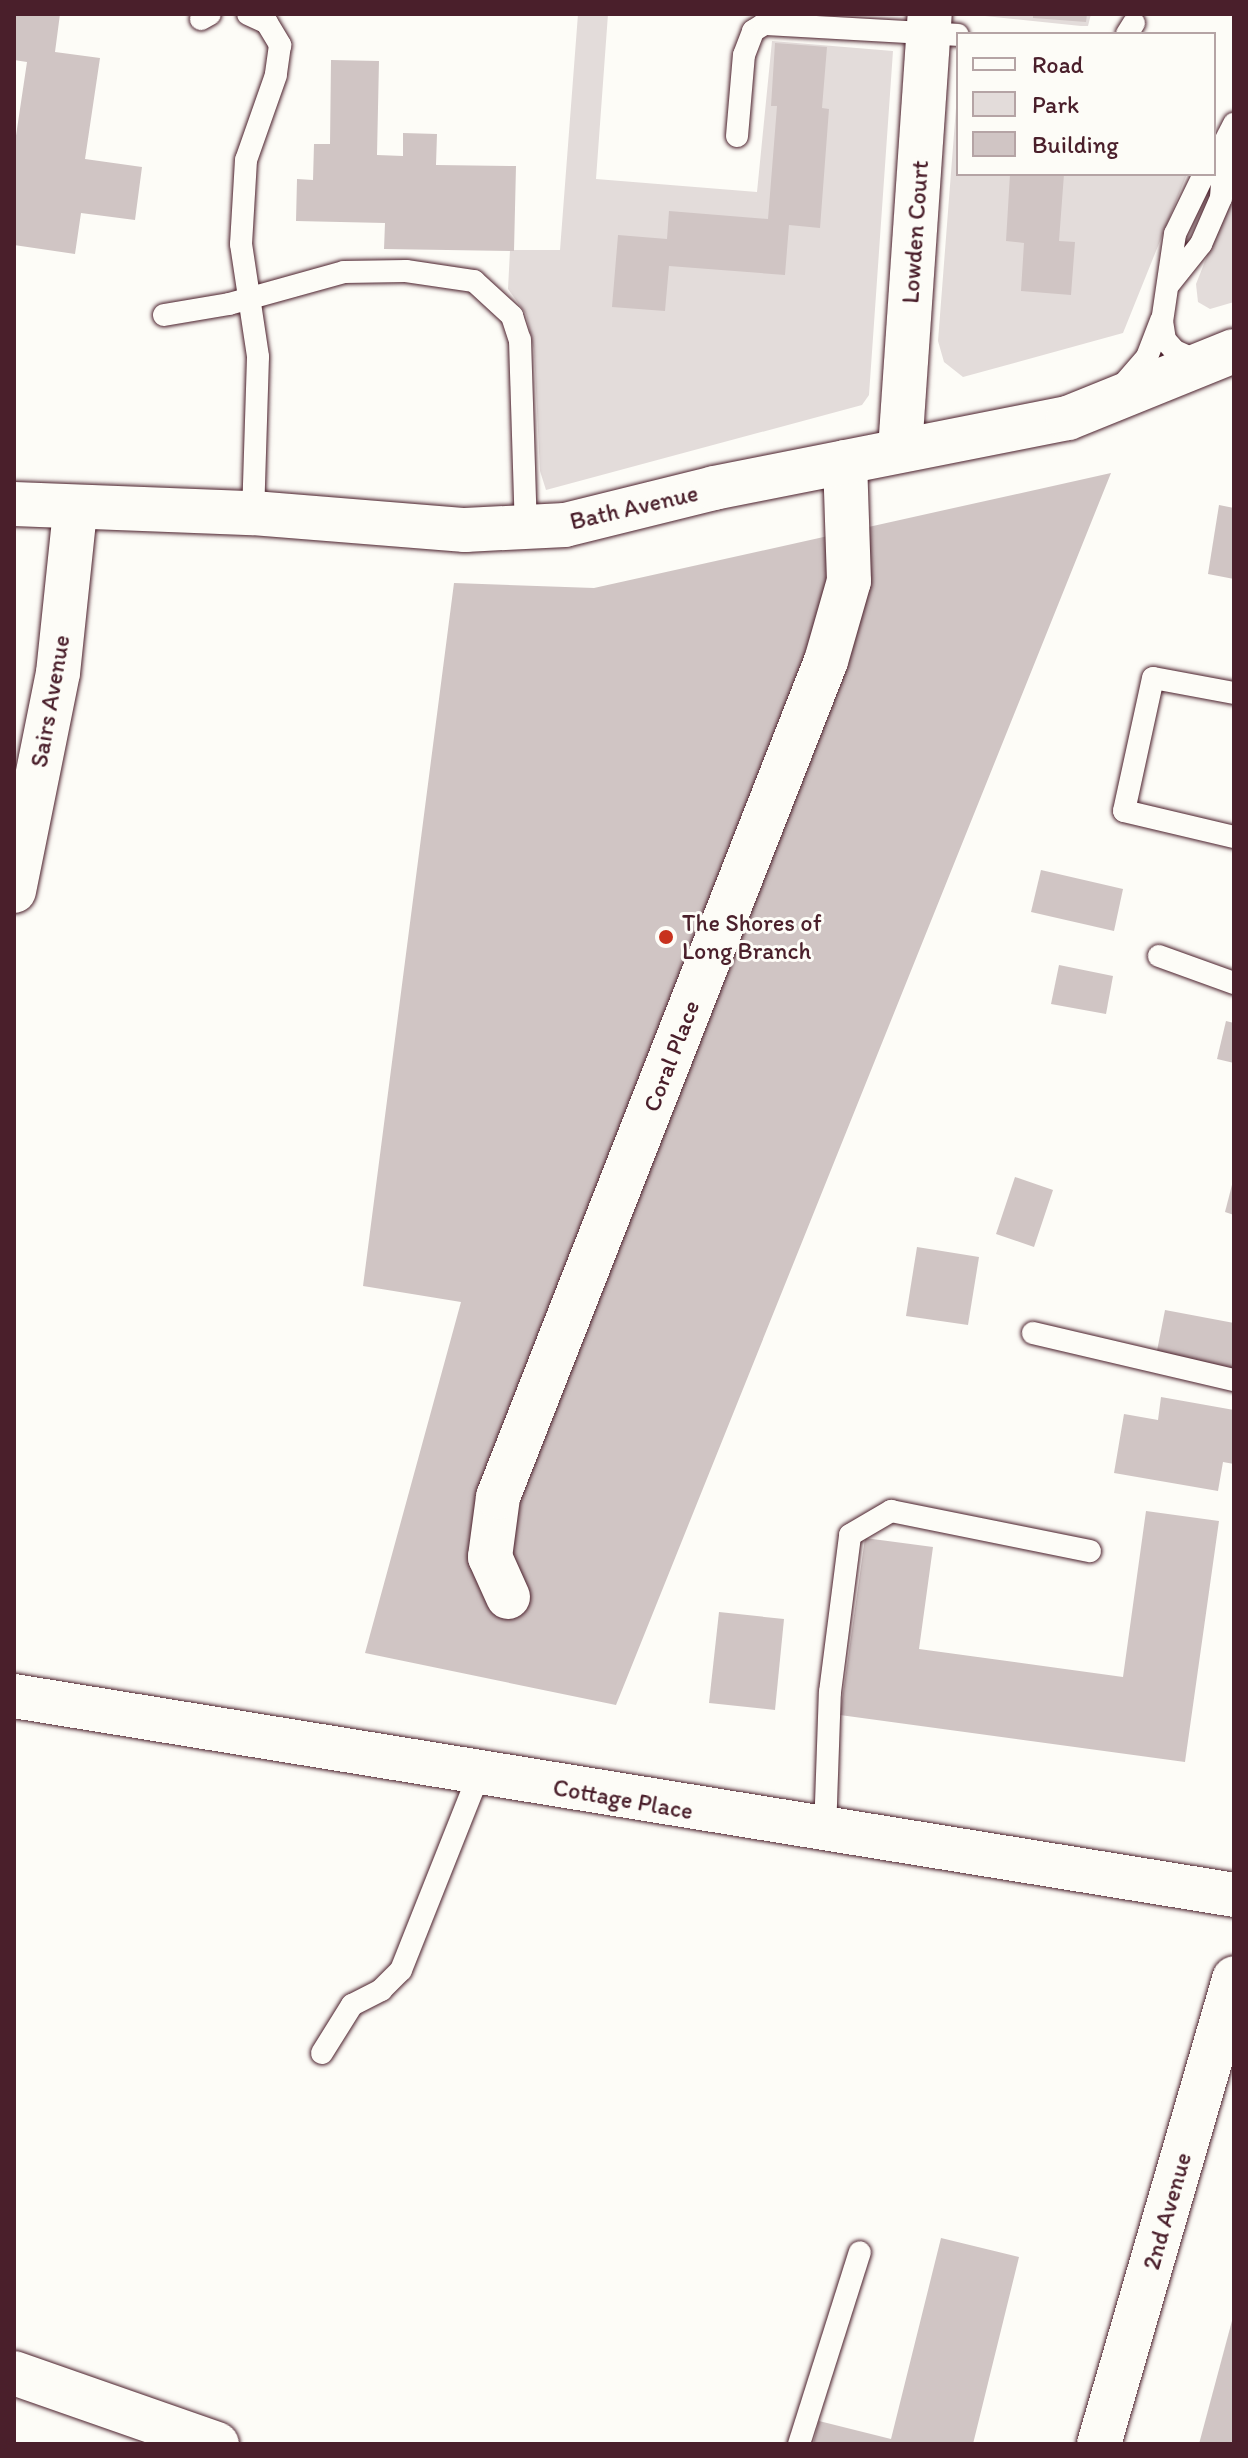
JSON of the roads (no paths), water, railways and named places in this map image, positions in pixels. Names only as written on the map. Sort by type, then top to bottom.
[{"type":"street","name":"Lowden Court","points":[[900,450],[939,27]]},
{"type":"street","name":"Bath Avenue","points":[[14,504],[75,510],[253,513],[465,530],[595,520],[900,450],[1068,418],[1224,362]]},
{"type":"street","name":"Coral Place","points":[[508,1597],[490,1557],[498,1497],[826,661],[849,581],[845,462]]},
{"type":"street","name":"Sairs Avenue","points":[[14,891],[24,795],[58,673],[75,510]]},
{"type":"street","name":"Cottage Place","points":[[14,1696],[825,1832],[1234,1895]]},
{"type":"street","name":"2nd Avenue","points":[[1099,2444],[1234,1978]]},
{"type":"street","points":[[14,2373],[217,2444]]},
{"type":"lane","points":[[248,14],[276,33],[280,58],[246,160],[241,244],[258,357],[253,513]]},
{"type":"lane","points":[[737,136],[744,55],[753,31],[764,24],[939,27]]},
{"type":"lane","points":[[1170,283],[1201,244],[1221,198],[1219,156],[1234,124]]},
{"type":"lane","points":[[1068,418],[1136,372],[1156,339],[1170,283],[1175,234],[1203,176]]},
{"type":"lane","points":[[164,315],[248,299],[319,277],[371,271],[450,274],[493,294],[512,316],[520,340],[526,527]]},
{"type":"lane","points":[[1164,307],[1165,340],[1175,351],[1224,362]]},
{"type":"lane","points":[[1234,693],[1153,678],[1124,811],[1234,837]]},
{"type":"lane","points":[[1159,956],[1234,983]]},
{"type":"lane","points":[[1033,1333],[1234,1380]]},
{"type":"lane","points":[[825,1832],[830,1692],[850,1535],[891,1511],[1090,1551]]},
{"type":"lane","points":[[322,2053],[352,2005],[381,1990],[401,1970],[479,1774]]},
{"type":"lane","points":[[799,2444],[860,2252]]},
{"type":"place","name":"The Shores of Long Branch","points":[[666,937]]}]
